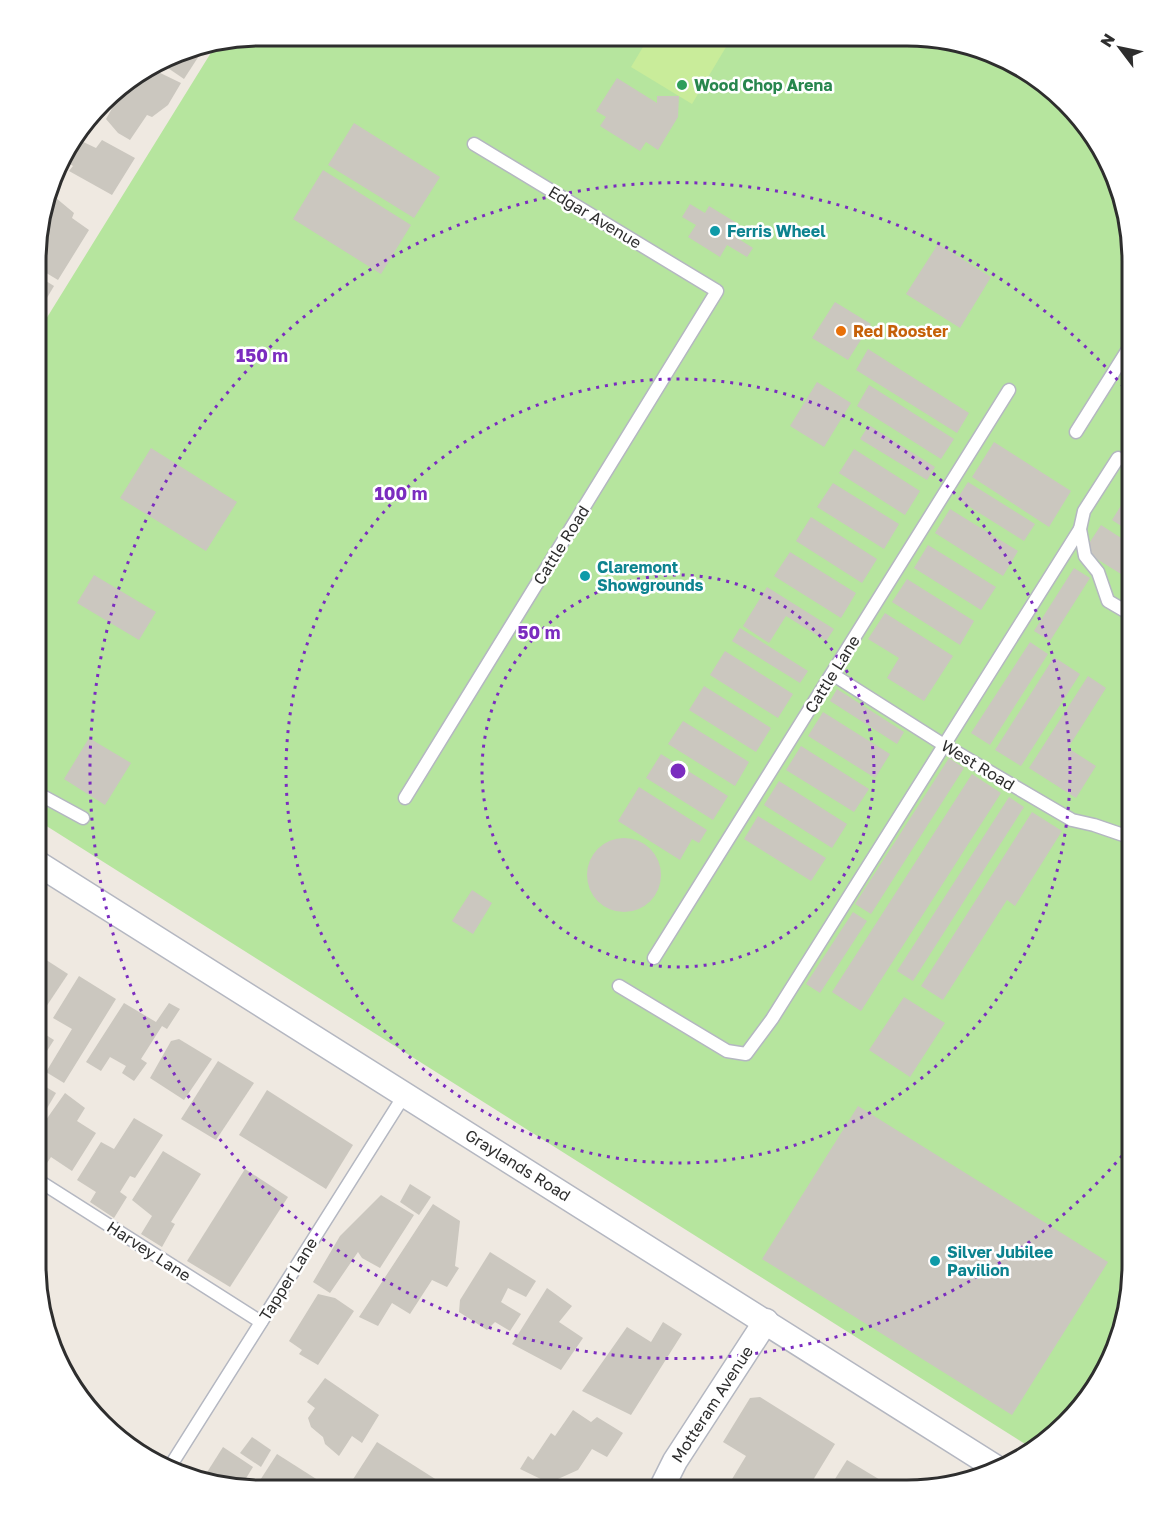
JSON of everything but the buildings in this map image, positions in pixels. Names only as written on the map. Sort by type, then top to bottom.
[{"type":"street","name":"Graylands Road","points":[[46,869],[990,1463]]},
{"type":"street","name":"Motteram Avenue","points":[[666,1480],[675,1461],[766,1321]]},
{"type":"lane","name":"Edgar Avenue","points":[[474,144],[717,291]]},
{"type":"lane","name":"Cattle Road","points":[[405,798],[717,291]]},
{"type":"lane","points":[[1076,432],[1122,359]]},
{"type":"lane","name":"Cattle Lane","points":[[654,958],[1009,390]]},
{"type":"lane","points":[[619,986],[727,1051],[746,1054],[772,1019],[1080,529],[1084,511],[1118,458]]},
{"type":"lane","points":[[1080,529],[1085,556],[1098,572],[1108,601],[1122,609]]},
{"type":"lane","name":"West Road","points":[[832,674],[945,745],[1072,820],[1122,835]]},
{"type":"lane","points":[[46,798],[83,818]]},
{"type":"lane","name":"Tapper Lane","points":[[174,1461],[405,1094]]},
{"type":"lane","name":"Harvey Lane","points":[[46,1185],[261,1322]]},
{"type":"green space","name":"Claremont Showgrounds","points":[[262,46],[906,46],[935,48],[976,58],[1002,69],[1026,83],[1059,109],[1093,154],[1105,179],[1120,233],[1122,262],[1122,1264],[1120,1293],[1105,1347],[1093,1372],[1059,1417],[1025,1444],[46,826],[46,319],[211,53],[233,48]]},
{"type":"green space","name":"Wood Chop Arena","points":[[644,46],[727,46],[692,104],[631,67]]},
{"type":"place","name":"Wood Chop Arena","points":[[682,85]]},
{"type":"place","name":"Ferris Wheel","points":[[715,231]]},
{"type":"place","name":"Red Rooster","points":[[841,331]]},
{"type":"place","name":"Claremont Showgrounds","points":[[585,576]]},
{"type":"place","name":"Silver Jubilee Pavilion","points":[[935,1261]]}]
